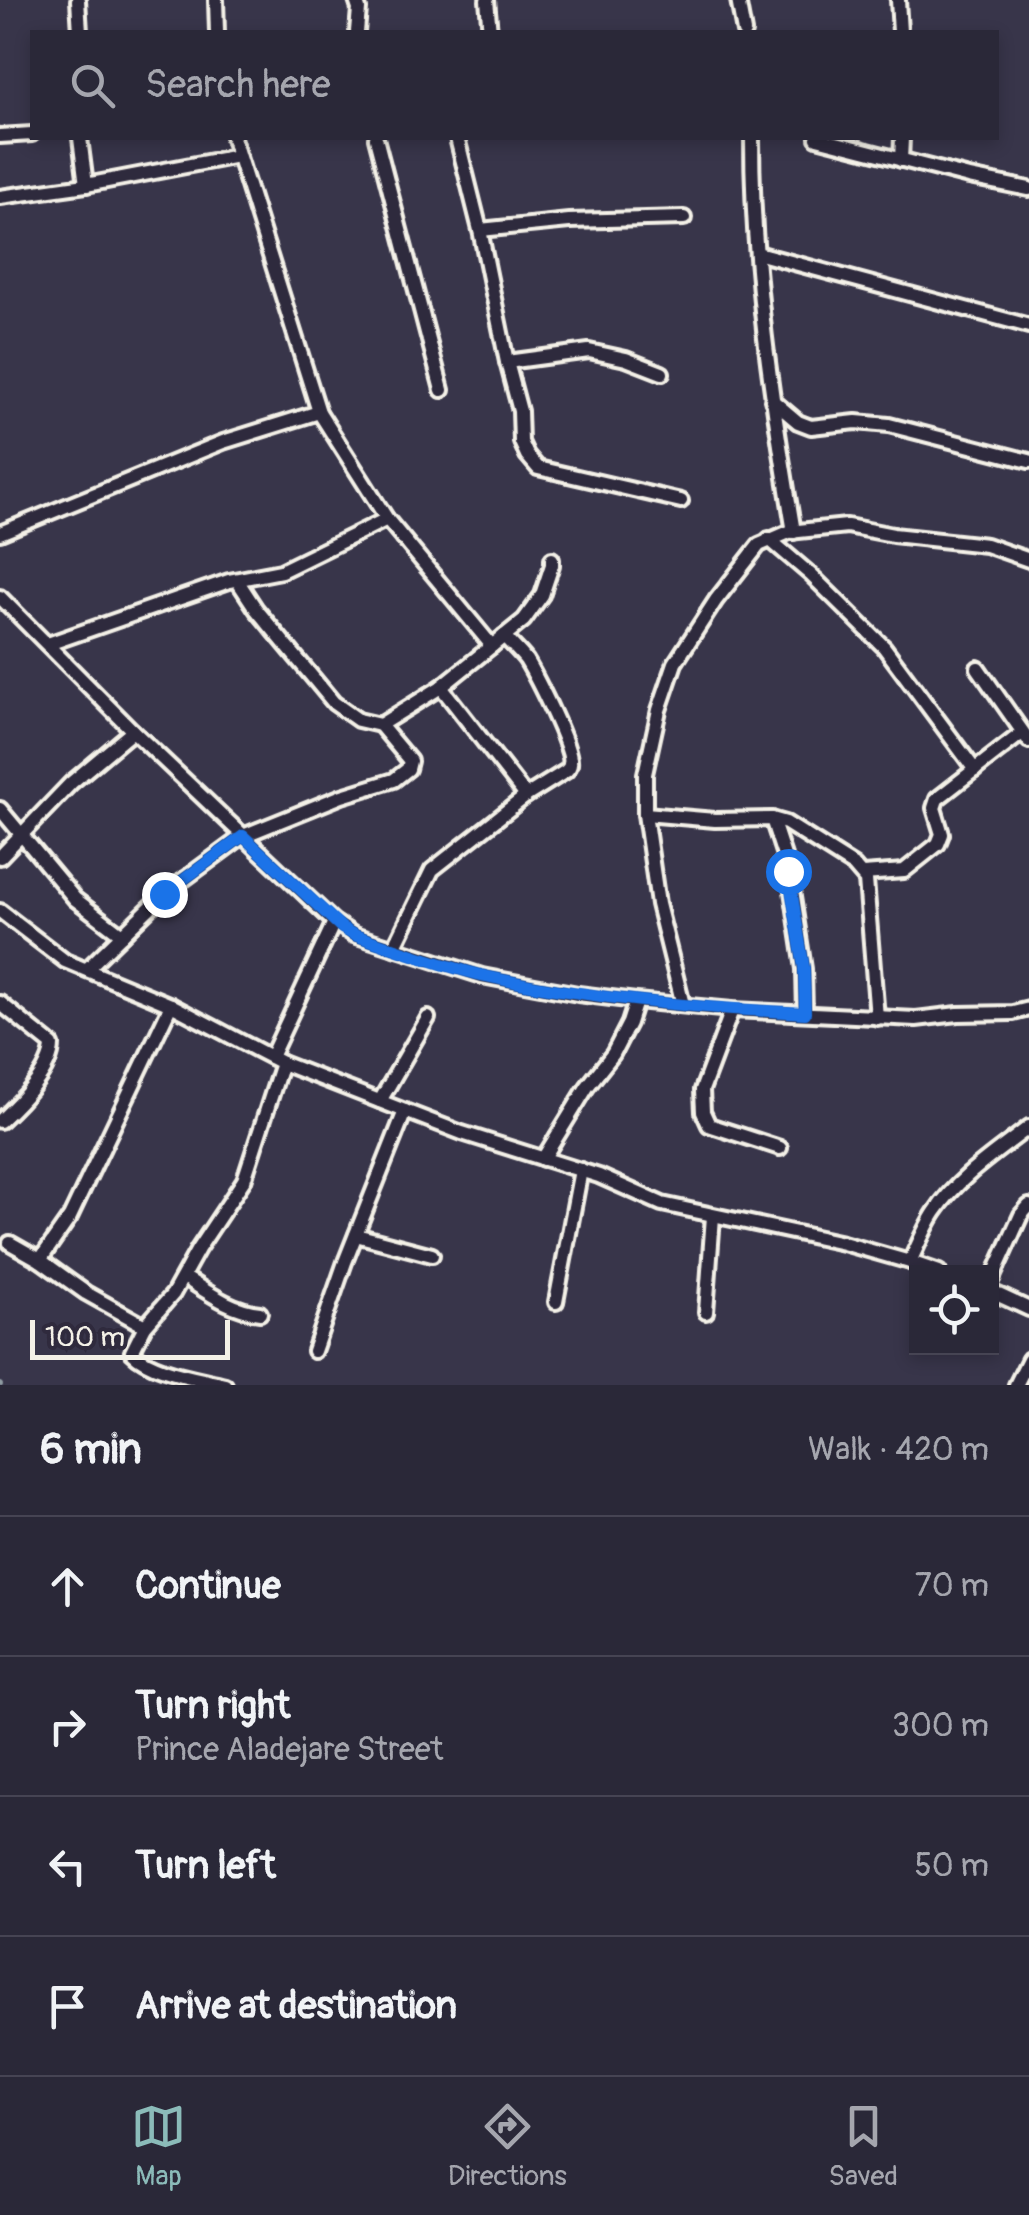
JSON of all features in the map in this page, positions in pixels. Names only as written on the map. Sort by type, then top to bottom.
[{"type":"street","points":[[78,0],[80,30]]},
{"type":"street","points":[[216,0],[217,30]]},
{"type":"street","points":[[356,0],[357,30]]},
{"type":"street","points":[[487,0],[490,30]]},
{"type":"street","points":[[738,0],[744,30]]},
{"type":"street","points":[[898,0],[900,30]]},
{"type":"street","points":[[0,136],[30,134]]},
{"type":"street","points":[[80,140],[86,186]]},
{"type":"street","points":[[233,140],[319,412],[387,519],[498,641],[525,659],[562,733],[571,760],[566,772],[526,796],[432,870],[394,948]]},
{"type":"street","points":[[377,140],[442,390]]},
{"type":"street","points":[[457,140],[480,230],[520,410],[521,442],[527,455],[538,468],[681,501]]},
{"type":"street","points":[[752,140],[752,199],[772,400],[794,532]]},
{"type":"street","points":[[826,140],[1029,189]]},
{"type":"street","points":[[902,140],[902,160]]},
{"type":"street","points":[[0,197],[86,186],[238,156]]},
{"type":"street","points":[[480,230],[569,221],[684,218]]},
{"type":"street","points":[[757,254],[1029,326]]},
{"type":"street","points":[[507,362],[589,351],[626,359],[662,373]]},
{"type":"street","points":[[772,400],[798,422],[811,427],[856,422],[889,425],[1029,461]]},
{"type":"street","points":[[0,533],[222,442],[319,412]]},
{"type":"street","points":[[48,644],[237,580],[281,571],[387,519]]},
{"type":"street","points":[[683,1005],[658,904],[645,814],[645,774],[658,710],[675,663],[716,600],[759,545],[794,532],[846,526],[986,545],[1029,560]]},
{"type":"street","points":[[769,540],[884,647],[975,770]]},
{"type":"street","points":[[380,726],[441,687],[524,620],[542,595],[552,560]]},
{"type":"street","points":[[87,969],[164,894],[243,836],[342,796],[394,780],[410,766],[380,726],[358,720],[334,704],[237,580]]},
{"type":"street","points":[[0,597],[133,731],[334,922],[354,935],[482,976],[636,1001],[916,1019],[1029,1010]]},
{"type":"street","points":[[863,874],[900,873],[938,844],[942,834],[934,808],[937,799],[1026,737],[978,668]]},
{"type":"street","points":[[441,687],[526,796]]},
{"type":"street","points":[[0,857],[70,782],[133,731]]},
{"type":"street","points":[[0,810],[75,898],[122,935]]},
{"type":"street","points":[[645,814],[715,820],[772,819],[786,823],[854,866],[866,880],[877,1018]]},
{"type":"street","points":[[772,819],[788,871],[804,968],[805,1013]]},
{"type":"street","points":[[0,912],[57,956],[172,1005],[276,1060],[406,1111],[581,1170],[662,1204],[843,1243],[919,1265]]},
{"type":"street","points":[[225,1385],[170,1372],[132,1352],[145,1326],[184,1277],[244,1180],[276,1060],[334,922]]},
{"type":"street","points":[[543,1160],[587,1087],[614,1054],[636,1001]]},
{"type":"street","points":[[0,1003],[52,1044],[47,1067],[0,1120]]},
{"type":"street","points":[[40,1260],[70,1216],[172,1005]]},
{"type":"street","points":[[732,1010],[702,1090],[703,1112],[709,1125],[780,1148]]},
{"type":"street","points":[[380,1101],[428,1018]]},
{"type":"street","points":[[314,1351],[406,1111]]},
{"type":"street","points":[[910,1262],[944,1200],[964,1178],[1029,1126]]},
{"type":"street","points":[[556,1302],[581,1170]]},
{"type":"street","points":[[998,1265],[1029,1206]]},
{"type":"street","points":[[706,1312],[713,1216]]},
{"type":"street","points":[[356,1235],[432,1255]]},
{"type":"street","points":[[10,1243],[145,1326]]},
{"type":"street","points":[[184,1277],[238,1310],[260,1313]]},
{"type":"street","points":[[999,1295],[1029,1309]]},
{"type":"street","points":[[1016,1385],[1029,1359]]},
{"type":"route","points":[[164,894],[243,836],[342,928],[482,976],[636,1001],[805,1013],[804,968],[788,871]]}]
